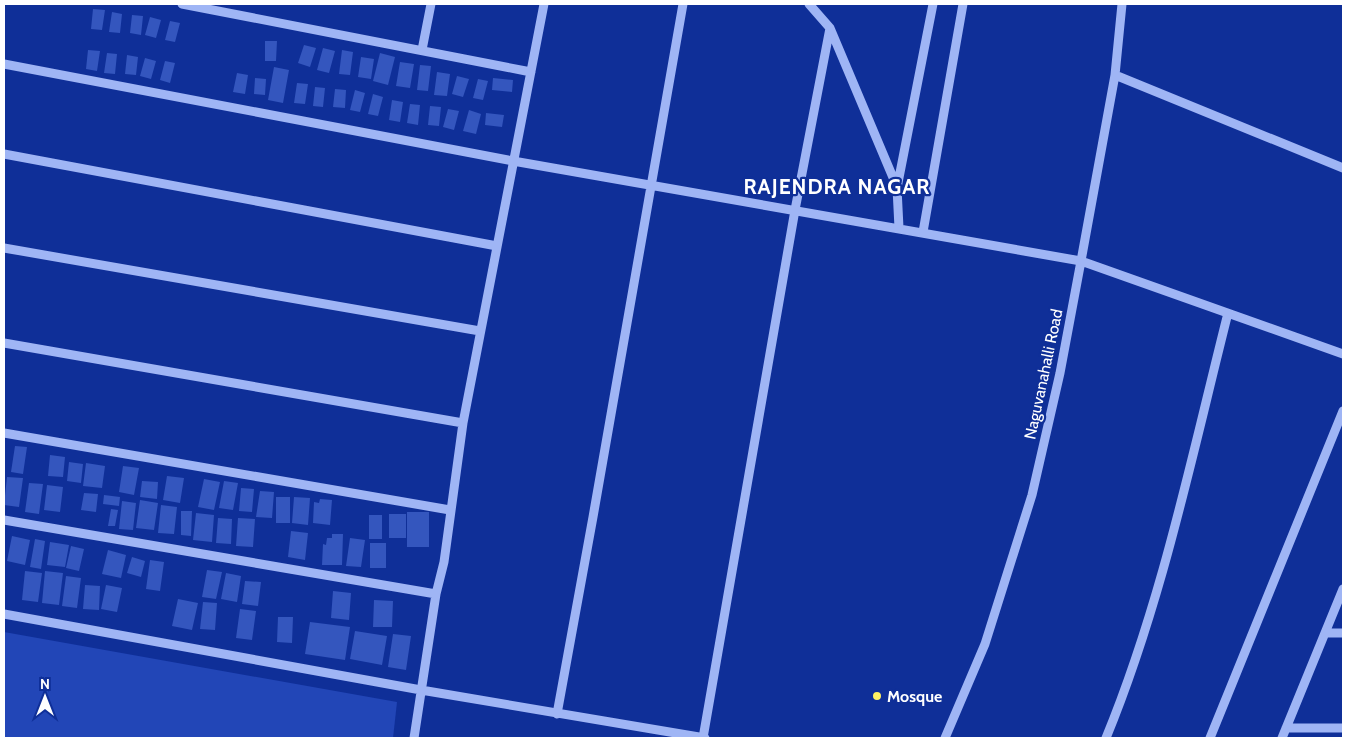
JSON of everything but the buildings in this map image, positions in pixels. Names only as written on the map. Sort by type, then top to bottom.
[{"type":"street","points":[[182,4],[200,5],[531,72]]},
{"type":"street","points":[[422,50],[431,4]]},
{"type":"street","points":[[414,738],[436,594],[444,562],[463,423],[544,4]]},
{"type":"street","points":[[557,714],[594,517],[683,4]]},
{"type":"street","points":[[809,4],[830,28],[897,188]]},
{"type":"street","points":[[899,228],[897,188],[933,4]]},
{"type":"street","points":[[923,232],[963,4]]},
{"type":"street","name":"Naguvanahalli Road","points":[[945,738],[985,644],[1032,495],[1060,373],[1081,261],[1115,75],[1122,4]]},
{"type":"street","points":[[4,614],[421,690],[704,738],[795,210],[830,28]]},
{"type":"street","points":[[4,64],[513,160],[1081,261],[1343,354]]},
{"type":"street","points":[[1115,75],[1343,168]]},
{"type":"street","points":[[4,154],[496,246]]},
{"type":"street","points":[[4,248],[480,331]]},
{"type":"street","points":[[1106,738],[1166,561],[1228,313]]},
{"type":"street","points":[[4,343],[463,423]]},
{"type":"street","points":[[1210,738],[1343,411]]},
{"type":"street","points":[[4,433],[450,510]]},
{"type":"street","points":[[4,520],[436,594]]},
{"type":"street","points":[[1282,738],[1343,589]]},
{"type":"street","points":[[1326,632],[1343,633]]},
{"type":"street","points":[[1286,728],[1343,728]]},
{"type":"shaded area","points":[[4,632],[397,702],[393,738],[4,738]]},
{"type":"place","name":"Mosque","points":[[877,696]]},
{"type":"district","name":"RAJENDRA NAGAR","points":[[837,187]]}]
